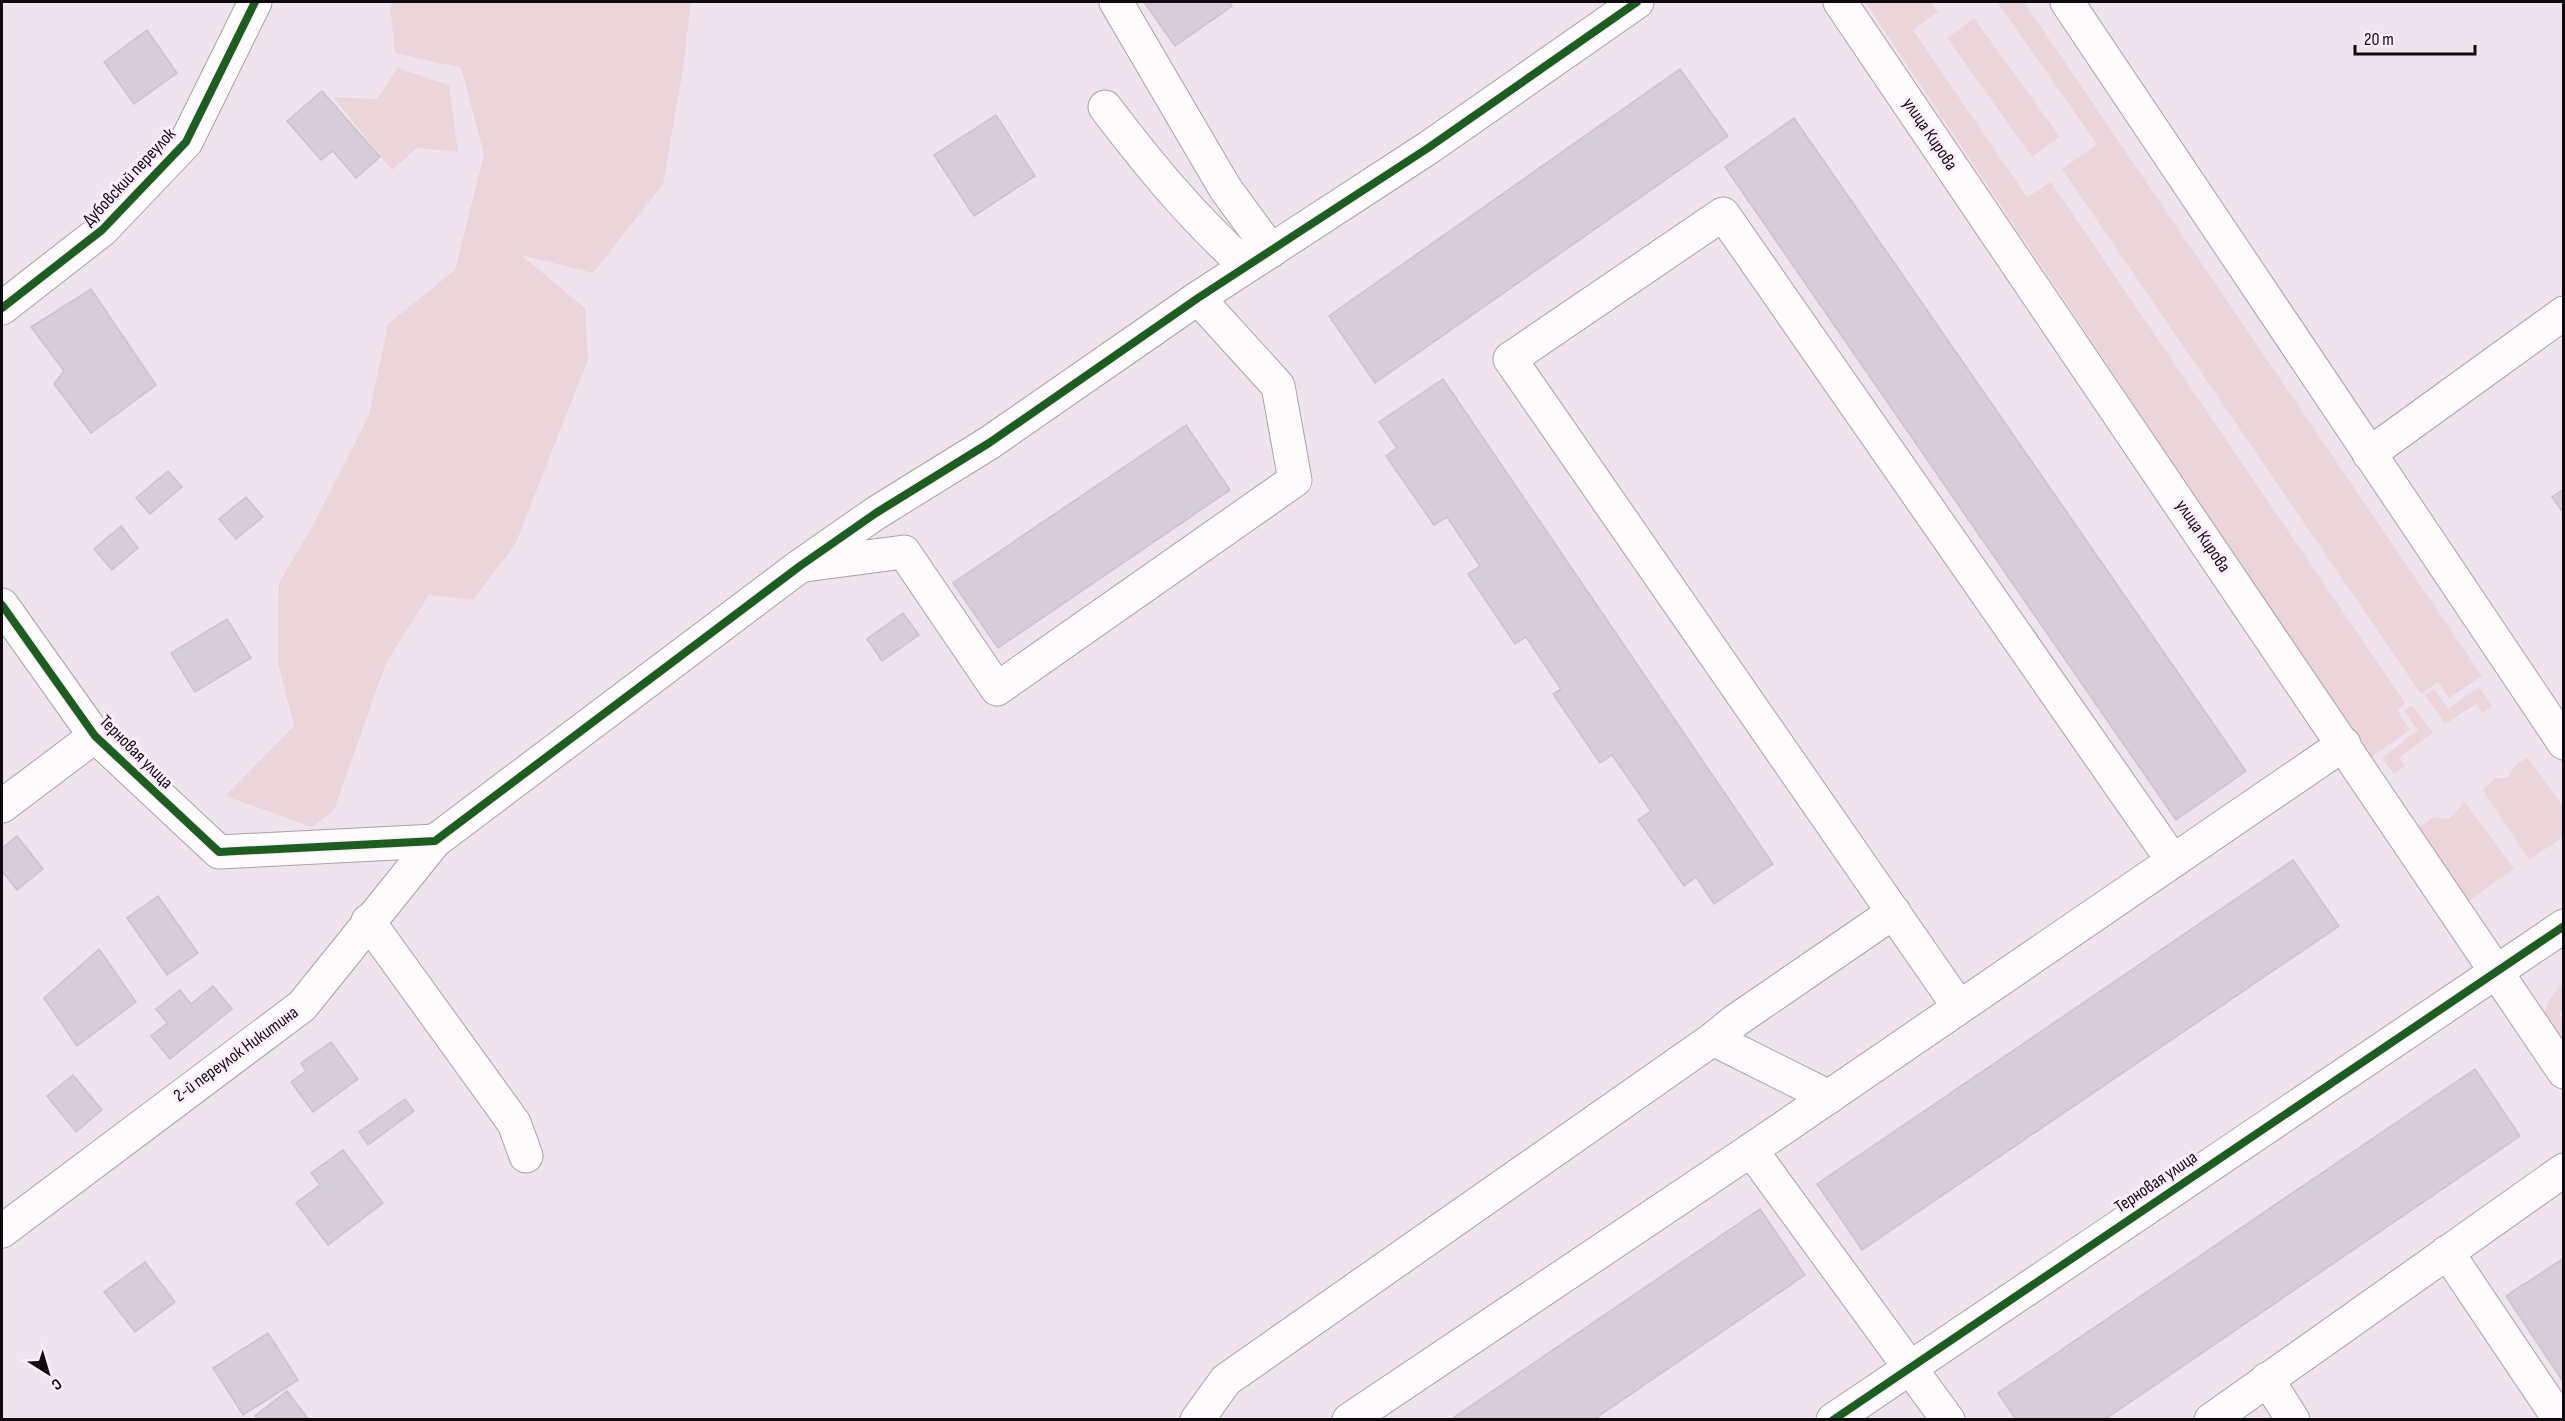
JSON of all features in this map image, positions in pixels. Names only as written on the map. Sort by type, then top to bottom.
[{"type":"street","name":"Дубовский переулок","points":[[2,308],[102,230],[186,142],[255,2]]},
{"type":"street","points":[[1116,2],[1225,188],[1258,259]]},
{"type":"street","name":"2-й переулок Никитина","points":[[2,1231],[302,1006],[368,921],[435,841],[800,566],[876,513],[989,443],[1198,298],[1428,148],[1637,2]]},
{"type":"street","name":"улица Кирова","points":[[1840,2],[2564,1072]]},
{"type":"street","points":[[2067,2],[2564,743]]},
{"type":"street","points":[[1105,107],[1166,187],[1206,230],[1258,259]]},
{"type":"street","points":[[1959,1007],[1510,359],[1723,214],[2173,861]]},
{"type":"street","points":[[800,566],[904,552],[997,689],[1295,480],[1278,386],[1198,298]]},
{"type":"street","points":[[2369,454],[2564,313]]},
{"type":"street","name":"Терновая улица","points":[[2,605],[95,736],[219,852],[435,841]]},
{"type":"street","points":[[2,807],[95,736]]},
{"type":"street","points":[[1349,1419],[1751,1150],[2344,744]]},
{"type":"street","points":[[1197,1419],[1226,1380],[1713,1039],[1735,1021],[1894,912]]},
{"type":"street","points":[[368,921],[514,1123],[526,1156]]},
{"type":"street","name":"Терновая улица","points":[[1833,1419],[2564,926]]},
{"type":"street","points":[[1713,1039],[1828,1096]]},
{"type":"street","points":[[1751,1150],[1948,1419]]},
{"type":"street","points":[[2211,1419],[2564,1170]]},
{"type":"street","points":[[2447,1252],[2560,1419]]},
{"type":"street","points":[[2267,1379],[2293,1419]]},
{"type":"shaded area","points":[[393,2],[691,2],[683,69],[663,184],[593,273],[521,255],[585,308],[588,360],[515,545],[473,600],[429,595],[386,663],[334,810],[312,827],[225,796],[294,726],[278,664],[279,583],[313,525],[369,415],[388,324],[455,270],[484,154],[461,68],[395,53],[390,6]]},
{"type":"shaded area","points":[[1865,2],[1931,2],[1938,12],[1913,30],[2027,197],[2051,182],[2405,703],[2397,710],[2410,730],[2370,758]]},
{"type":"shaded area","points":[[1997,2],[2024,2],[2482,676],[2449,698],[2438,682],[2421,694],[2062,169],[2097,144]]},
{"type":"shaded area","points":[[1974,18],[2060,137],[2032,157],[1947,38]]},
{"type":"shaded area","points":[[398,68],[449,85],[458,152],[417,148],[392,170],[333,97],[377,99]]},
{"type":"shaded area","points":[[2479,687],[2492,706],[2482,713],[2476,704],[2445,724],[2425,695],[2434,689],[2448,709]]},
{"type":"shaded area","points":[[2412,705],[2433,733],[2399,758],[2405,766],[2394,774],[2382,758],[2418,730],[2404,711]]},
{"type":"shaded area","points":[[2527,757],[2563,806],[2563,837],[2529,860],[2483,790],[2494,779],[2508,777],[2514,767]]},
{"type":"shaded area","points":[[2465,802],[2514,869],[2469,901],[2418,828],[2434,817],[2449,819]]},
{"type":"shaded area","points":[[2563,983],[2563,1010],[2559,1014],[2563,1020],[2563,1044],[2544,1015],[2548,1001]]},
{"type":"building","points":[[1144,2],[1229,2],[1232,6],[1175,46]]},
{"type":"building","points":[[147,30],[177,73],[134,104],[104,62]]},
{"type":"building","points":[[1680,69],[1728,136],[1375,383],[1329,316]]},
{"type":"building","points":[[322,91],[380,157],[356,178],[333,151],[321,160],[287,121]]},
{"type":"building","points":[[996,115],[1035,176],[974,216],[934,155]]},
{"type":"building","points":[[1794,118],[2246,771],[2176,820],[1725,167]]},
{"type":"building","points":[[91,289],[156,385],[91,433],[54,384],[64,371],[31,327]]},
{"type":"building","points":[[1443,379],[1773,864],[1714,904],[1696,877],[1684,886],[1638,820],[1651,811],[1612,755],[1600,763],[1553,694],[1561,689],[1526,637],[1515,644],[1468,574],[1480,566],[1447,517],[1434,525],[1386,456],[1397,448],[1379,422]]},
{"type":"building","points":[[1186,425],[1230,490],[998,648],[953,583]]},
{"type":"building","points":[[168,471],[182,487],[150,514],[136,498]]},
{"type":"building","points":[[2564,489],[2564,514],[2552,497]]},
{"type":"building","points":[[246,497],[263,517],[236,539],[219,519]]},
{"type":"building","points":[[121,526],[138,548],[112,570],[94,549]]},
{"type":"building","points":[[903,613],[919,635],[882,661],[867,639]]},
{"type":"building","points":[[227,619],[251,658],[195,692],[171,653]]},
{"type":"building","points":[[17,836],[43,869],[17,890],[2,871],[2,848]]},
{"type":"building","points":[[2293,860],[2339,926],[1862,1250],[1817,1184]]},
{"type":"building","points":[[158,896],[198,953],[167,975],[127,918]]},
{"type":"building","points":[[99,949],[136,1002],[77,1046],[44,998]]},
{"type":"building","points":[[213,986],[232,1009],[170,1059],[151,1036],[167,1023],[156,1009],[180,990],[191,1004]]},
{"type":"building","points":[[331,1042],[358,1079],[313,1112],[291,1082],[306,1071],[301,1063]]},
{"type":"building","points":[[2475,1069],[2520,1136],[2104,1420],[2016,1420],[1998,1393]]},
{"type":"building","points":[[73,1075],[102,1110],[76,1132],[47,1096]]},
{"type":"building","points":[[405,1099],[414,1111],[368,1145],[359,1132]]},
{"type":"building","points":[[343,1150],[383,1203],[328,1245],[296,1203],[320,1185],[311,1173]]},
{"type":"building","points":[[1760,1209],[1805,1275],[1593,1420],[1450,1420]]},
{"type":"building","points":[[2564,1258],[2564,1383],[2506,1296]]},
{"type":"building","points":[[145,1262],[175,1302],[135,1332],[104,1292]]},
{"type":"building","points":[[268,1333],[298,1380],[243,1415],[213,1368]]},
{"type":"building","points":[[287,1391],[309,1420],[258,1420],[255,1416]]},
{"type":"cycle path","points":[[2,308],[102,230],[186,142],[255,2]]},
{"type":"cycle path","points":[[2,605],[95,736],[219,852],[435,841],[800,566],[876,513],[989,443],[1198,298],[1428,148],[1637,2]]},
{"type":"cycle path","points":[[1833,1420],[2564,926]]}]
